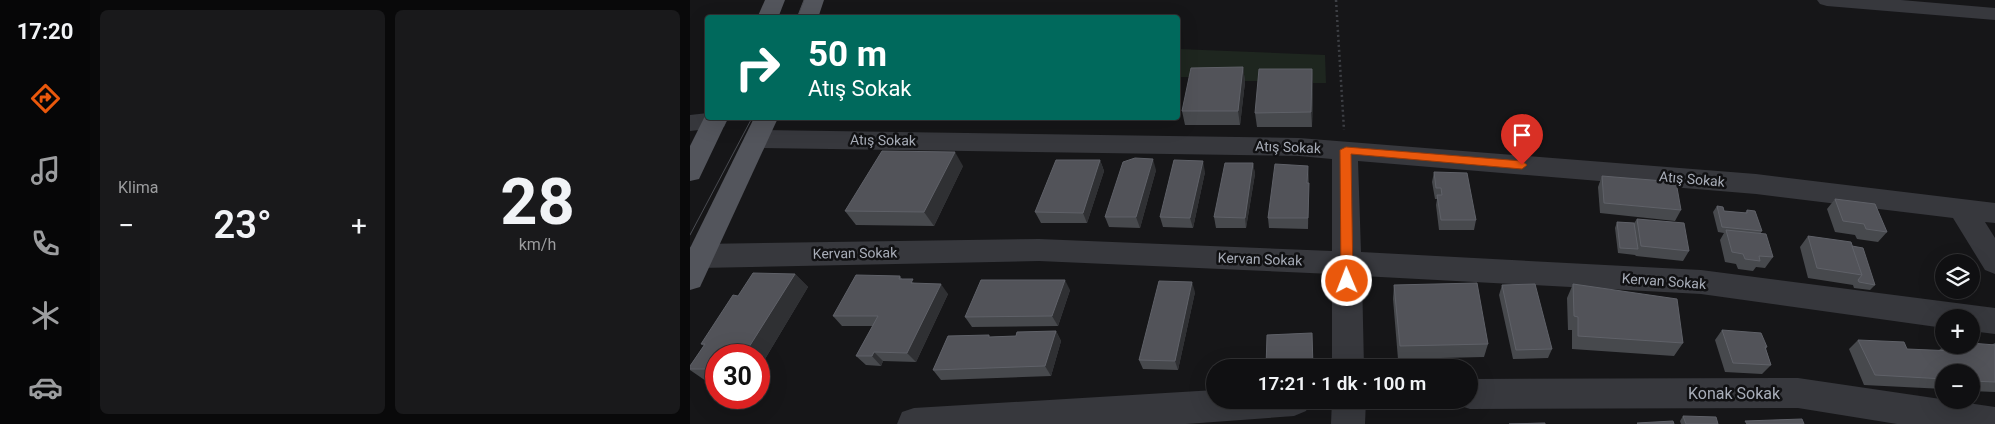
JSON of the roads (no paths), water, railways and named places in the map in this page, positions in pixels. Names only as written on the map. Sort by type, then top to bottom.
[{"type":"main road","points":[[768,15],[775,0]]},
{"type":"main road","points":[[807,15],[814,0]]},
{"type":"main road","points":[[690,172],[707,120]]},
{"type":"main road","points":[[694,267],[762,128]]},
{"type":"street","points":[[1827,0],[1995,14]]},
{"type":"street","name":"Atış Sokak","points":[[762,128],[1346,150],[1756,184],[1995,213]]},
{"type":"street","points":[[1346,150],[1348,359]]},
{"type":"street","points":[[1962,209],[1995,262]]},
{"type":"street","name":"Kervan Sokak","points":[[694,267],[1040,250],[1701,282],[1935,313]]},
{"type":"street","name":"Kervan Sokak","points":[[1980,319],[1995,321]]},
{"type":"street","name":"Konak Sokak","points":[[1478,394],[1798,393],[1995,423]]},
{"type":"street","points":[[914,424],[1206,407]]},
{"type":"street","points":[[1348,424],[1349,409]]},
{"type":"tram line","points":[[798,15],[804,0]]},
{"type":"tram line","points":[[690,235],[751,120]]}]
